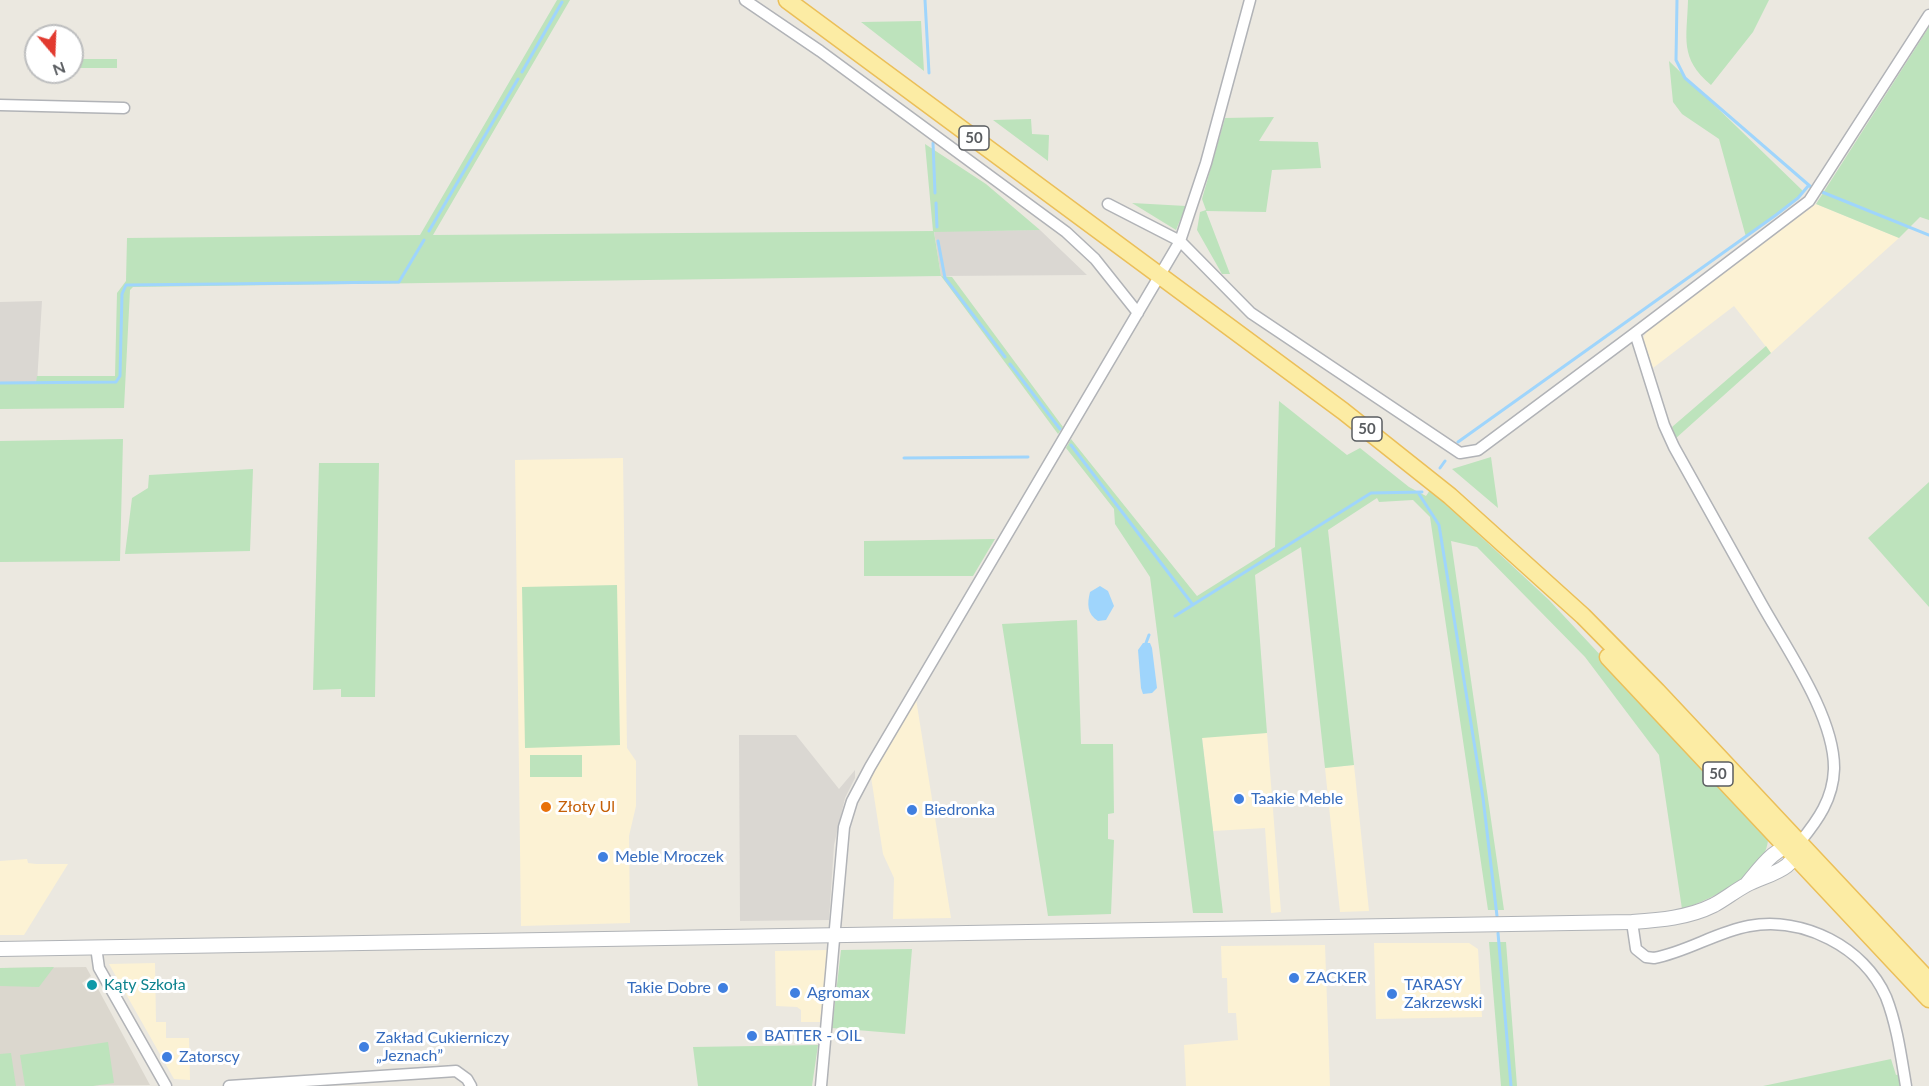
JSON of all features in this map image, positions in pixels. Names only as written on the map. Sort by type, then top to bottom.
[{"type":"main road","name":"50","points":[[787,0],[1161,276],[1392,449],[1450,496],[1561,598],[1657,691],[1929,999]]},
{"type":"main road","name":"50","points":[[1794,848],[1929,981]]},
{"type":"street","points":[[745,0],[830,58],[1066,232],[1095,259],[1138,313]]},
{"type":"street","points":[[821,1086],[844,827],[858,789],[1180,241],[1206,163],[1250,0]]},
{"type":"street","points":[[1108,204],[1180,241],[1251,313],[1460,453],[1478,450],[1809,201],[1929,15]]},
{"type":"street","points":[[0,105],[124,108]]},
{"type":"street","points":[[0,949],[1632,922],[1667,920],[1698,912],[1746,885],[1766,860],[1794,848],[1821,814],[1833,784],[1833,759],[1826,729],[1791,657],[1674,447],[1664,425],[1635,333]]},
{"type":"street","points":[[1632,922],[1636,949],[1646,957],[1654,958],[1749,926],[1794,927],[1825,936],[1864,966],[1881,987],[1899,1042],[1906,1086]]},
{"type":"street","points":[[96,947],[99,968],[166,1086]]},
{"type":"street","points":[[229,1086],[456,1071],[467,1079],[471,1086]]},
{"type":"shaded area","points":[[1816,204],[1899,238],[1771,353],[1734,306],[1653,368],[1643,338],[1647,331]]},
{"type":"shaded area","points":[[1040,230],[1087,275],[941,276],[934,231]]},
{"type":"shaded area","points":[[42,301],[37,383],[0,383],[0,302]]},
{"type":"shaded area","points":[[623,458],[627,748],[636,761],[636,806],[629,836],[630,923],[521,926],[515,460]]},
{"type":"shaded area","points":[[916,699],[951,918],[893,919],[894,878],[883,854],[871,777]]},
{"type":"shaded area","points":[[1267,733],[1281,912],[1271,913],[1265,828],[1213,831],[1202,737]]},
{"type":"shaded area","points":[[739,735],[796,735],[839,789],[855,770],[855,778],[845,798],[834,845],[829,920],[740,921]]},
{"type":"shaded area","points":[[1354,765],[1369,911],[1340,912],[1325,768]]},
{"type":"shaded area","points":[[27,859],[28,863],[36,864],[68,864],[24,935],[0,935],[0,861]]},
{"type":"shaded area","points":[[1374,943],[1469,943],[1478,949],[1482,1017],[1376,1019]]},
{"type":"shaded area","points":[[1325,945],[1330,1086],[1186,1086],[1184,1045],[1238,1040],[1236,1013],[1228,1013],[1227,978],[1222,978],[1221,946]]},
{"type":"shaded area","points":[[828,950],[820,1022],[801,1022],[801,1010],[797,1007],[776,1006],[775,951]]},
{"type":"shaded area","points":[[155,963],[156,1022],[166,1022],[166,1038],[189,1038],[190,1080],[174,1079],[109,964]]},
{"type":"shaded area","points":[[86,967],[91,976],[82,983],[88,992],[97,987],[150,1085],[0,1086],[0,968]]},
{"type":"green space","points":[[557,0],[570,0],[433,235],[933,231],[925,144],[986,184],[1040,230],[934,232],[941,276],[133,287],[130,290],[124,408],[0,409],[0,383],[36,383],[37,376],[115,376],[117,293],[126,281],[127,238],[420,235]]},
{"type":"green space","points":[[1688,0],[1769,0],[1753,32],[1711,85],[1689,57],[1686,37]]},
{"type":"green space","points":[[921,21],[924,71],[861,22]]},
{"type":"green space","points":[[1929,27],[1929,220],[1920,217],[1899,238],[1816,204]]},
{"type":"green space","points":[[84,59],[117,59],[117,68],[84,68]]},
{"type":"green space","points":[[1669,61],[1804,192],[1746,237],[1719,139],[1682,114],[1673,102]]},
{"type":"green space","points":[[1274,117],[1259,141],[1318,142],[1321,168],[1272,170],[1266,212],[1206,211],[1230,274],[1222,274],[1197,230],[1200,212],[1206,210],[1202,199],[1225,118]]},
{"type":"green space","points":[[1031,119],[1032,134],[1049,135],[1048,161],[993,120]]},
{"type":"green space","points":[[1132,203],[1186,206],[1176,230]]},
{"type":"green space","points":[[941,276],[952,277],[1063,427],[1058,434]]},
{"type":"green space","points":[[1766,346],[1771,353],[1675,439],[1672,427]]},
{"type":"green space","points":[[1279,401],[1347,455],[1360,448],[1409,487],[1426,496],[1430,490],[1462,516],[1464,521],[1549,600],[1768,835],[1766,848],[1750,872],[1723,891],[1682,909],[1659,755],[1585,657],[1477,547],[1451,541],[1504,910],[1488,910],[1430,517],[1413,500],[1379,502],[1377,498],[1328,530],[1354,765],[1325,768],[1301,547],[1255,575],[1267,733],[1202,738],[1223,913],[1193,913],[1150,577],[1115,524],[1114,509],[1066,448],[1071,439],[1197,596],[1275,547]]},
{"type":"green space","points":[[123,439],[120,561],[0,562],[0,441]]},
{"type":"green space","points":[[1491,457],[1498,508],[1452,469]]},
{"type":"green space","points":[[319,463],[379,463],[375,697],[341,697],[341,689],[313,690]]},
{"type":"green space","points":[[253,469],[250,551],[125,554],[132,498],[148,488],[149,475]]},
{"type":"green space","points":[[1929,482],[1929,607],[1868,538]]},
{"type":"green space","points":[[995,539],[973,576],[864,576],[864,541]]},
{"type":"green space","points":[[617,585],[620,745],[525,748],[522,587]]},
{"type":"green space","points":[[1077,620],[1081,744],[1113,744],[1114,813],[1108,814],[1108,839],[1114,840],[1111,914],[1048,916],[1002,624]]},
{"type":"green space","points":[[530,755],[582,755],[582,777],[530,777]]},
{"type":"green space","points":[[1489,942],[1506,942],[1517,1086],[1501,1086]]},
{"type":"green space","points":[[912,949],[905,1034],[832,1028],[841,950]]},
{"type":"green space","points":[[54,967],[39,987],[0,986],[0,968]]},
{"type":"green space","points":[[108,1042],[114,1083],[93,1086],[25,1086],[20,1055]]},
{"type":"green space","points":[[818,1045],[812,1086],[698,1086],[693,1047]]},
{"type":"green space","points":[[11,1053],[16,1086],[0,1086],[0,1054]]},
{"type":"green space","points":[[1891,1059],[1896,1075],[1901,1074],[1903,1086],[1763,1086]]},
{"type":"water","points":[[1100,586],[1108,591],[1114,606],[1106,620],[1098,621],[1090,612],[1088,601],[1090,592]]},
{"type":"water","points":[[1143,643],[1150,643],[1152,648],[1157,688],[1152,693],[1143,694],[1138,650]]},
{"type":"waterway","points":[[925,0],[929,73]]},
{"type":"waterway","points":[[1677,0],[1676,60],[1685,78],[1811,187]]},
{"type":"waterway","points":[[522,72],[562,2]]},
{"type":"waterway","points":[[429,231],[518,79]]},
{"type":"waterway","points":[[933,143],[935,193]]},
{"type":"waterway","points":[[1458,442],[1776,215],[1798,198],[1809,185]]},
{"type":"waterway","points":[[1822,192],[1929,235]]},
{"type":"waterway","points":[[936,203],[937,227]]},
{"type":"waterway","points":[[0,383],[116,382],[120,376],[122,294],[126,285],[399,282],[424,240]]},
{"type":"waterway","points":[[938,241],[945,278],[1005,357]]},
{"type":"waterway","points":[[1010,364],[1060,429]]},
{"type":"waterway","points":[[1071,445],[1193,605]]},
{"type":"waterway","points":[[904,458],[1028,457]]},
{"type":"waterway","points":[[1440,468],[1445,461]]},
{"type":"waterway","points":[[1175,616],[1371,493],[1422,492]]},
{"type":"waterway","points":[[1419,494],[1439,525],[1483,798],[1497,916]]},
{"type":"waterway","points":[[1146,643],[1149,635]]},
{"type":"waterway","points":[[1498,933],[1511,1086]]},
{"type":"place","name":"Taakie Meble","points":[[1239,799]]},
{"type":"place","name":"Złoty Ul","points":[[546,807]]},
{"type":"place","name":"Biedronka","points":[[912,810]]},
{"type":"place","name":"Meble Mroczek","points":[[603,857]]},
{"type":"place","name":"ZACKER","points":[[1294,978]]},
{"type":"place","name":"Kąty Szkoła","points":[[92,985]]},
{"type":"place","name":"Takie Dobre","points":[[723,988]]},
{"type":"place","name":"Agromax","points":[[795,993]]},
{"type":"place","name":"TARASY Zakrzewski","points":[[1392,994]]},
{"type":"place","name":"BATTER - OIL","points":[[752,1036]]},
{"type":"place","name":"Zakład Cukierniczy „Jeznach”","points":[[364,1047]]},
{"type":"place","name":"Zatorscy","points":[[167,1057]]}]
